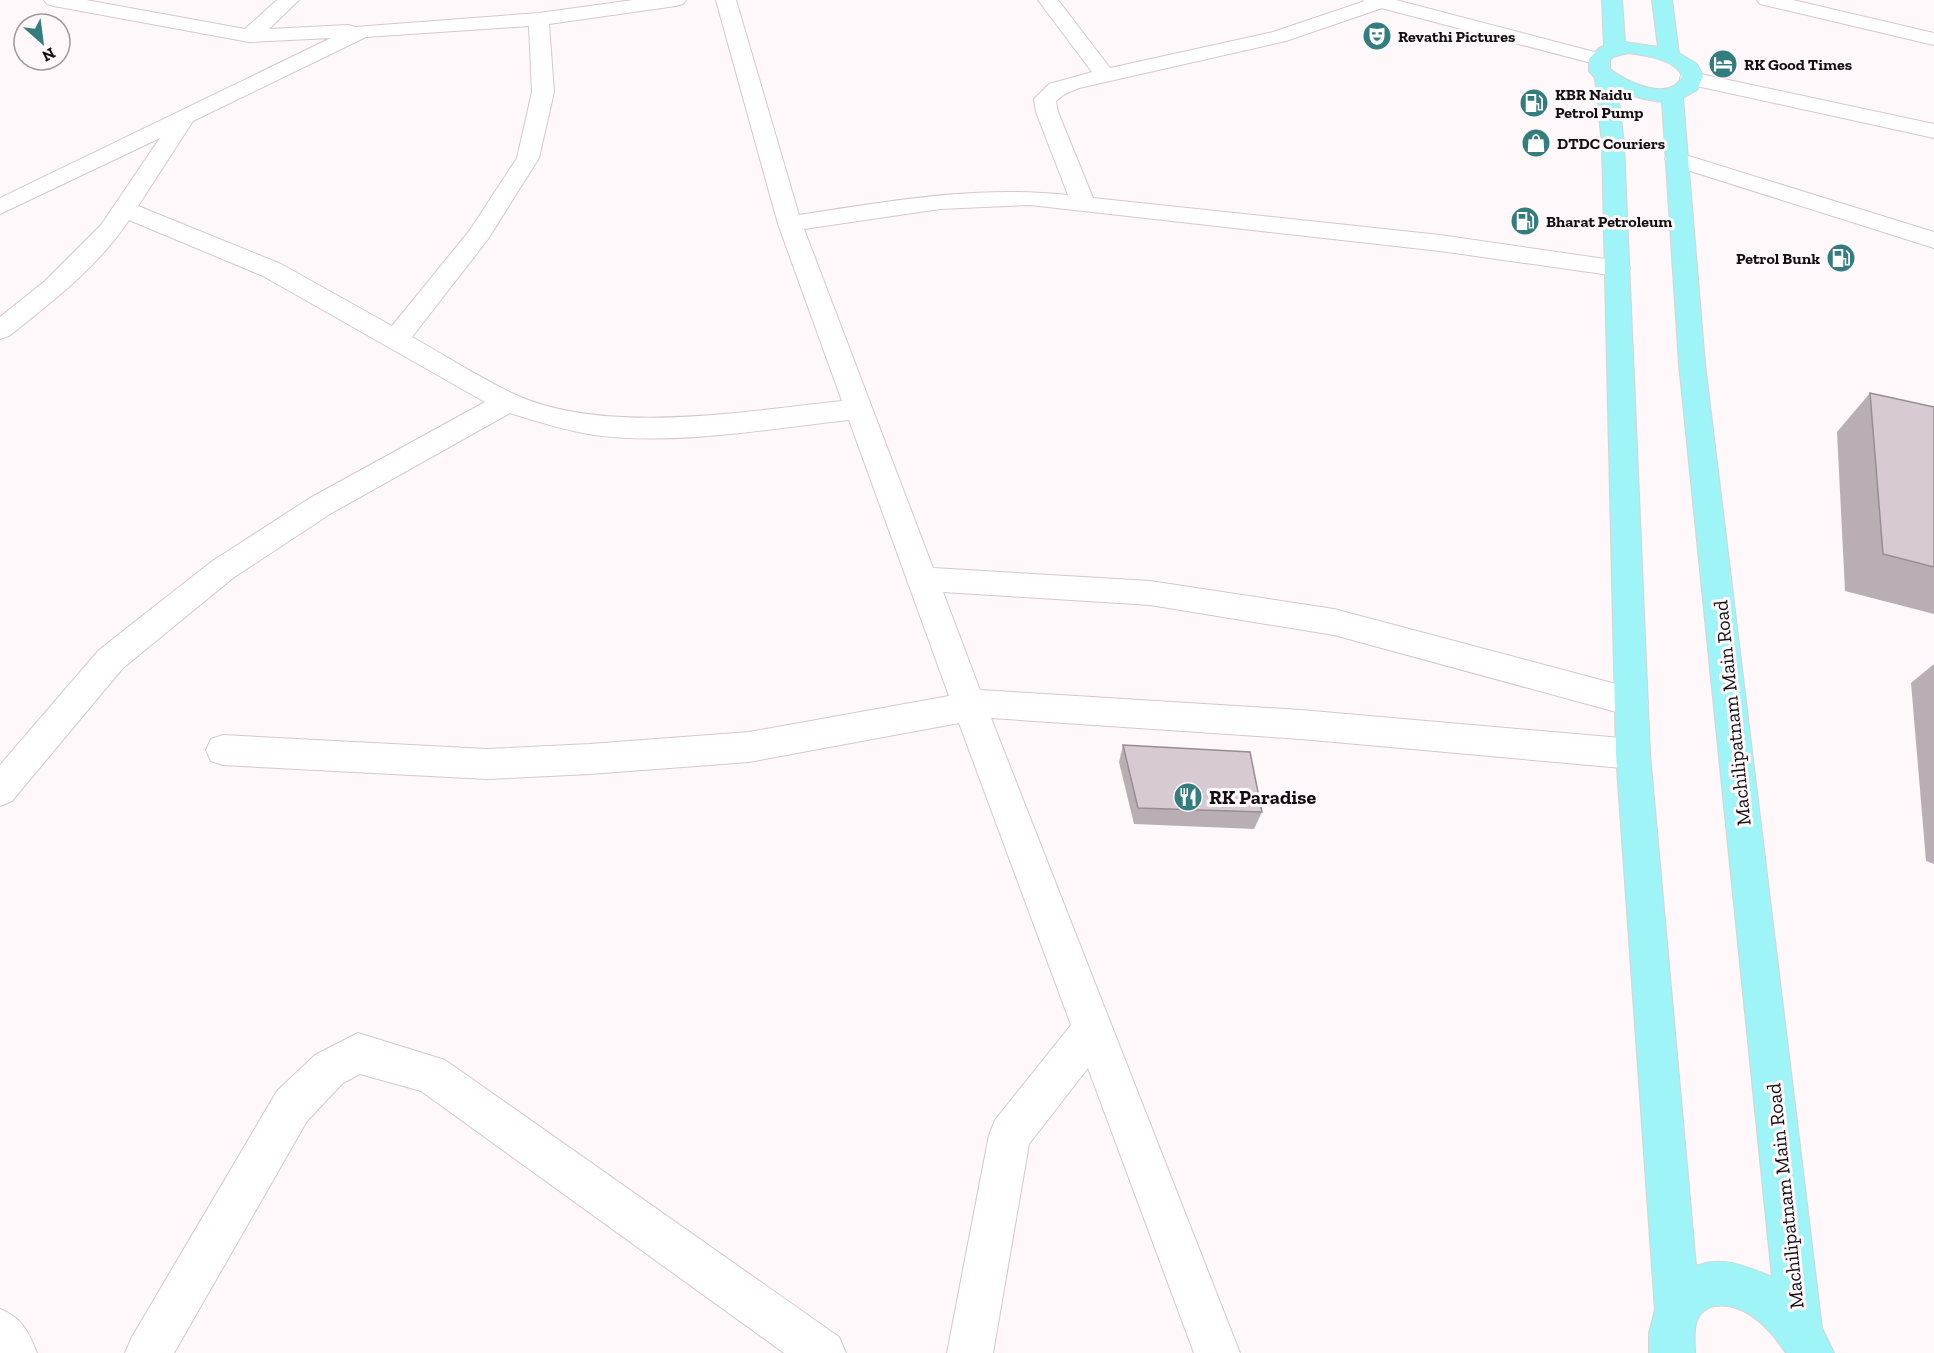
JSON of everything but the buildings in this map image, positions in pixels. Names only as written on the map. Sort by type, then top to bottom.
[{"type":"main road","points":[[1612,0],[1607,62],[1613,144],[1633,754],[1677,1308],[1671,1329],[1672,1353]]},
{"type":"main road","points":[[1662,0],[1669,56]]},
{"type":"main road","points":[[1642,48],[1669,56],[1681,62],[1689,70],[1682,85],[1644,93],[1616,84],[1607,62],[1642,48]]},
{"type":"main road","name":"Machilipatnam Main Road","points":[[1682,85],[1676,159],[1692,364],[1806,1343]]},
{"type":"main road","name":"Machilipatnam Main Road","points":[[1677,1308],[1690,1292],[1709,1284],[1732,1285],[1756,1293],[1780,1310],[1806,1343]]},
{"type":"street","points":[[54,0],[133,7],[249,36],[539,19],[676,0]]},
{"type":"street","points":[[249,36],[289,0]]},
{"type":"street","points":[[726,0],[790,224],[969,705],[1217,1353]]},
{"type":"street","points":[[1048,0],[1105,76]]},
{"type":"street","points":[[1767,0],[1934,39]]},
{"type":"street","points":[[1083,203],[1047,112],[1045,99],[1065,86],[1279,37],[1377,1],[1607,62]]},
{"type":"street","points":[[397,338],[479,234],[528,158],[543,92],[539,19]]},
{"type":"street","points":[[0,207],[362,30]]},
{"type":"street","points":[[1682,85],[1934,131]]},
{"type":"street","points":[[0,330],[54,287],[110,230],[185,117]]},
{"type":"street","points":[[1676,159],[1934,240]]},
{"type":"street","points":[[790,224],[933,201],[984,197],[1083,203],[1440,243],[1617,268]]},
{"type":"street","points":[[124,209],[272,270],[397,338],[507,402],[555,418],[596,425],[681,428],[859,409]]},
{"type":"street","points":[[0,790],[111,659],[222,570],[320,506],[448,437],[507,402]]},
{"type":"street","points":[[922,579],[1150,593],[1334,622],[1631,702]]},
{"type":"street","points":[[223,750],[487,764],[590,759],[748,747],[969,705],[1124,711],[1420,733],[1633,754]]},
{"type":"street","points":[[970,1353],[1010,1135],[1093,1029]]},
{"type":"street","points":[[148,1353],[292,1106],[329,1069],[358,1053],[431,1074],[824,1353]]},
{"type":"street","points":[[0,1332],[14,1353]]},
{"type":"place","name":"Revathi Pictures","points":[[1377,36]]},
{"type":"place","name":"RK Good Times","points":[[1723,64]]},
{"type":"place","name":"KBR Naidu Petrol Pump","points":[[1534,103]]},
{"type":"place","name":"DTDC Couriers","points":[[1536,143]]},
{"type":"place","name":"Bharat Petroleum","points":[[1525,221]]},
{"type":"place","name":"Petrol Bunk","points":[[1841,258]]},
{"type":"place","name":"RK Paradise","points":[[1188,797]]}]
